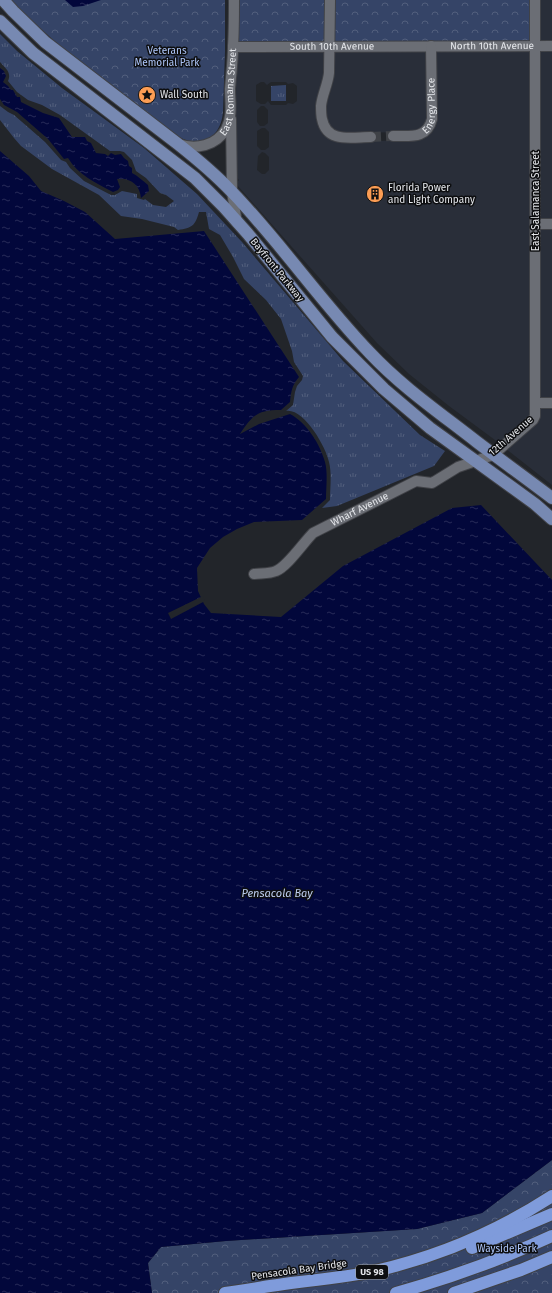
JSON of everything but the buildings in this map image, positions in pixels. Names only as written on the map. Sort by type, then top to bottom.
[{"type":"highway","name":"Pensacola Bay Bridge","points":[[224,1293],[375,1271],[434,1254],[465,1242],[512,1220],[552,1196]]},
{"type":"highway","points":[[434,1254],[463,1252],[552,1214]]},
{"type":"highway","points":[[396,1293],[461,1273],[552,1236]]},
{"type":"highway","points":[[454,1293],[522,1270],[552,1257]]},
{"type":"main road","name":"Bayfront Parkway","points":[[3,0],[45,42],[178,144],[229,186],[337,316],[372,355],[399,380],[492,455],[552,498]]},
{"type":"main road","name":"Bayfront Parkway","points":[[0,21],[33,53],[194,178],[237,223],[324,327],[352,358],[394,398],[426,425],[535,504],[552,519]]},
{"type":"main road","points":[[139,134],[178,158],[207,182],[229,186]]},
{"type":"street","name":"East Romana Street","points":[[178,144],[190,147],[199,147],[214,141],[226,129],[231,114],[230,88],[234,0]]},
{"type":"street","points":[[330,0],[328,82],[321,107],[323,124],[331,136],[371,137]]},
{"type":"street","name":"East Salamanca Street","points":[[534,0],[536,403]]},
{"type":"street","name":"South 10th Avenue","points":[[233,47],[431,46]]},
{"type":"street","name":"North 10th Avenue","points":[[431,46],[552,46]]},
{"type":"street","name":"Energy Place","points":[[393,136],[415,136],[423,133],[431,125],[431,46]]},
{"type":"street","points":[[231,114],[232,137],[229,186],[237,223]]},
{"type":"street","points":[[536,224],[552,224]]},
{"type":"street","points":[[324,327],[337,316]]},
{"type":"street","points":[[536,403],[552,403]]},
{"type":"street","name":"12th Avenue","points":[[476,461],[492,455],[533,420],[536,416],[536,403]]},
{"type":"street","name":"Wharf Avenue","points":[[254,574],[277,571],[286,564],[303,542],[313,533],[416,481],[432,483],[458,467],[476,461]]},
{"type":"shaded area","points":[[539,0],[552,0],[552,42],[539,42]]},
{"type":"shaded area","points":[[530,50],[532,410],[529,417],[499,443],[409,374],[377,343],[237,185],[239,180],[237,178],[235,95],[238,51],[325,51],[325,72],[317,116],[323,135],[338,142],[415,140],[425,137],[431,133],[437,119],[436,51]],"holes":[[[261,82],[264,82],[267,85],[271,82],[286,82],[288,84],[293,83],[297,86],[297,101],[293,104],[288,103],[286,105],[271,105],[268,101],[265,104],[261,104],[256,101],[256,85]],[[261,106],[264,106],[268,110],[268,123],[264,126],[260,126],[257,122],[257,110]],[[265,128],[269,132],[269,147],[265,150],[261,150],[257,146],[257,131]],[[262,152],[269,157],[269,170],[265,174],[262,174],[257,170],[258,156]]]},
{"type":"shaded area","points":[[539,50],[552,50],[552,220],[540,220]]},
{"type":"shaded area","points":[[335,51],[426,51],[428,118],[424,127],[414,132],[334,132],[328,123],[326,107],[333,83]]},
{"type":"shaded area","points":[[540,228],[552,228],[552,399],[541,399]]},
{"type":"shaded area","points":[[541,407],[552,407],[552,485],[506,449],[537,422],[540,416]]},
{"type":"green space","name":"Veterans Memorial Park","points":[[11,0],[225,0],[223,111],[221,123],[215,133],[206,140],[194,142],[190,142],[179,137],[59,45]]},
{"type":"green space","points":[[238,0],[325,0],[325,42],[238,43]]},
{"type":"green space","points":[[335,0],[530,0],[530,42],[335,42]]},
{"type":"green space","points":[[0,34],[17,51],[62,88],[144,148],[197,194],[242,242],[343,361],[420,435],[445,451],[434,466],[337,506],[322,508],[330,500],[330,466],[324,447],[307,422],[293,412],[286,411],[293,405],[297,386],[302,380],[303,376],[294,362],[292,351],[281,319],[266,300],[244,279],[220,235],[209,229],[206,212],[199,212],[192,226],[178,230],[174,227],[142,219],[121,216],[99,195],[52,169],[21,146],[0,120],[0,106],[14,115],[45,142],[61,160],[66,162],[70,168],[84,181],[111,195],[115,195],[122,191],[137,194],[137,198],[145,199],[153,205],[166,207],[174,201],[166,195],[160,193],[146,178],[136,171],[132,160],[124,152],[110,151],[60,115],[42,105],[28,100],[17,92],[8,81],[9,73],[0,62]]},
{"type":"green space","points":[[286,85],[286,101],[271,101],[271,86]]},
{"type":"green space","name":"Wayside Park","points":[[552,1160],[552,1293],[152,1293],[148,1263],[161,1247],[226,1241],[417,1229],[482,1213]]},
{"type":"water","points":[[65,0],[101,0],[83,6],[73,7]]},
{"type":"water","points":[[0,68],[4,71],[6,76],[3,82],[11,90],[13,90],[17,97],[20,97],[21,102],[43,113],[59,118],[72,137],[85,137],[87,141],[91,143],[96,153],[105,154],[108,156],[111,153],[115,155],[121,154],[128,161],[129,166],[132,168],[132,173],[148,185],[149,191],[141,198],[139,189],[134,183],[126,179],[117,179],[120,187],[118,190],[113,192],[82,174],[68,158],[64,159],[48,139],[17,112],[4,105],[0,99]]},
{"type":"water","name":"Pensacola Bay","points":[[0,151],[29,176],[41,191],[85,212],[115,239],[204,231],[299,377],[292,389],[290,402],[281,410],[266,411],[256,415],[240,434],[259,424],[290,414],[296,418],[307,428],[323,455],[327,480],[326,499],[302,520],[254,522],[223,537],[210,548],[197,568],[198,591],[204,604],[211,613],[281,617],[343,566],[452,508],[481,505],[552,580],[552,1160],[482,1213],[417,1229],[226,1241],[161,1247],[148,1263],[152,1293],[0,1293]]},
{"type":"pier","points":[[203,596],[205,601],[171,619],[168,613]]},
{"type":"tunnel","points":[[371,137],[393,136]]},
{"type":"place","name":"Wall South","points":[[147,95]]},
{"type":"place","name":"Florida Power and Light Company","points":[[375,194]]}]
